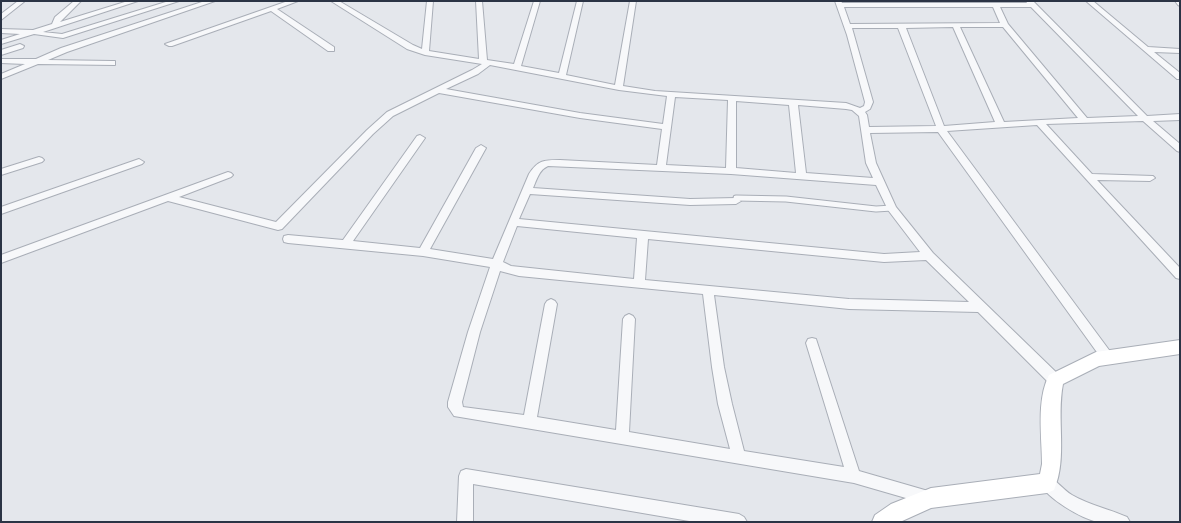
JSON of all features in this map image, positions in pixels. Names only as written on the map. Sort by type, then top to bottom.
[{"type":"main road","points":[[882,522],[898,511],[931,498],[1047,483],[1052,469],[1052,394],[1055,380],[1096,360],[1180,347]]},
{"type":"street","points":[[1,18],[22,1]]},
{"type":"street","points":[[55,25],[58,19],[78,1]]},
{"type":"street","points":[[1,42],[135,1]]},
{"type":"street","points":[[1,31],[33,32],[63,36],[176,1]]},
{"type":"street","points":[[1,77],[76,46],[212,1]]},
{"type":"street","points":[[169,44],[295,1]]},
{"type":"street","points":[[334,1],[410,47],[425,53],[517,67],[619,88],[671,94],[846,106],[860,111],[865,110],[869,106],[869,102],[839,3],[996,5],[1030,3],[1145,118],[1180,149]]},
{"type":"street","points":[[425,53],[430,1]]},
{"type":"street","points":[[479,1],[486,62]]},
{"type":"street","points":[[517,67],[538,1]]},
{"type":"street","points":[[562,76],[580,1]]},
{"type":"street","points":[[619,88],[633,1]]},
{"type":"street","points":[[1089,1],[1180,77]]},
{"type":"street","points":[[996,5],[1005,25],[1084,120]]},
{"type":"street","points":[[272,9],[330,49]]},
{"type":"street","points":[[902,25],[941,129],[1108,358]]},
{"type":"street","points":[[955,25],[1001,125]]},
{"type":"street","points":[[847,26],[1005,25]]},
{"type":"street","points":[[1,53],[20,46]]},
{"type":"street","points":[[1147,49],[1180,51]]},
{"type":"street","points":[[1,61],[112,63]]},
{"type":"street","points":[[167,197],[278,226],[370,132],[390,114],[475,72],[486,62]]},
{"type":"street","points":[[437,90],[593,118],[667,127]]},
{"type":"street","points":[[661,168],[671,94]]},
{"type":"street","points":[[731,171],[732,98]]},
{"type":"street","points":[[793,102],[801,176]]},
{"type":"street","points":[[860,111],[863,115],[871,163],[892,208],[929,256],[1055,380]]},
{"type":"street","points":[[865,130],[941,129],[1039,122],[1180,117]]},
{"type":"street","points":[[1039,122],[1180,275]]},
{"type":"street","points":[[346,244],[420,138]]},
{"type":"street","points":[[423,252],[481,148]]},
{"type":"street","points":[[1,172],[39,160]]},
{"type":"street","points":[[1,211],[139,162]]},
{"type":"street","points":[[880,182],[731,171],[547,163],[540,166],[534,174],[497,264],[474,332],[455,402],[455,407],[459,412],[465,414],[529,422],[854,476],[931,498]]},
{"type":"street","points":[[1,259],[228,175]]},
{"type":"street","points":[[1089,177],[1150,178]]},
{"type":"street","points":[[527,191],[690,202],[736,200]]},
{"type":"street","points":[[513,222],[884,258],[929,256]]},
{"type":"street","points":[[640,284],[643,235]]},
{"type":"street","points":[[288,239],[423,252],[497,264],[508,270],[519,272],[708,291],[849,304],[979,306]]},
{"type":"street","points":[[708,291],[718,367],[725,404],[739,457]]},
{"type":"street","points":[[529,422],[551,304]]},
{"type":"street","points":[[622,437],[629,319]]},
{"type":"street","points":[[812,343],[854,476]]},
{"type":"street","points":[[465,522],[466,476],[738,522]]},
{"type":"street","points":[[1047,483],[1066,500],[1102,516],[1122,522]]},
{"type":"lane","points":[[736,200],[786,199],[868,208],[892,208]]}]
